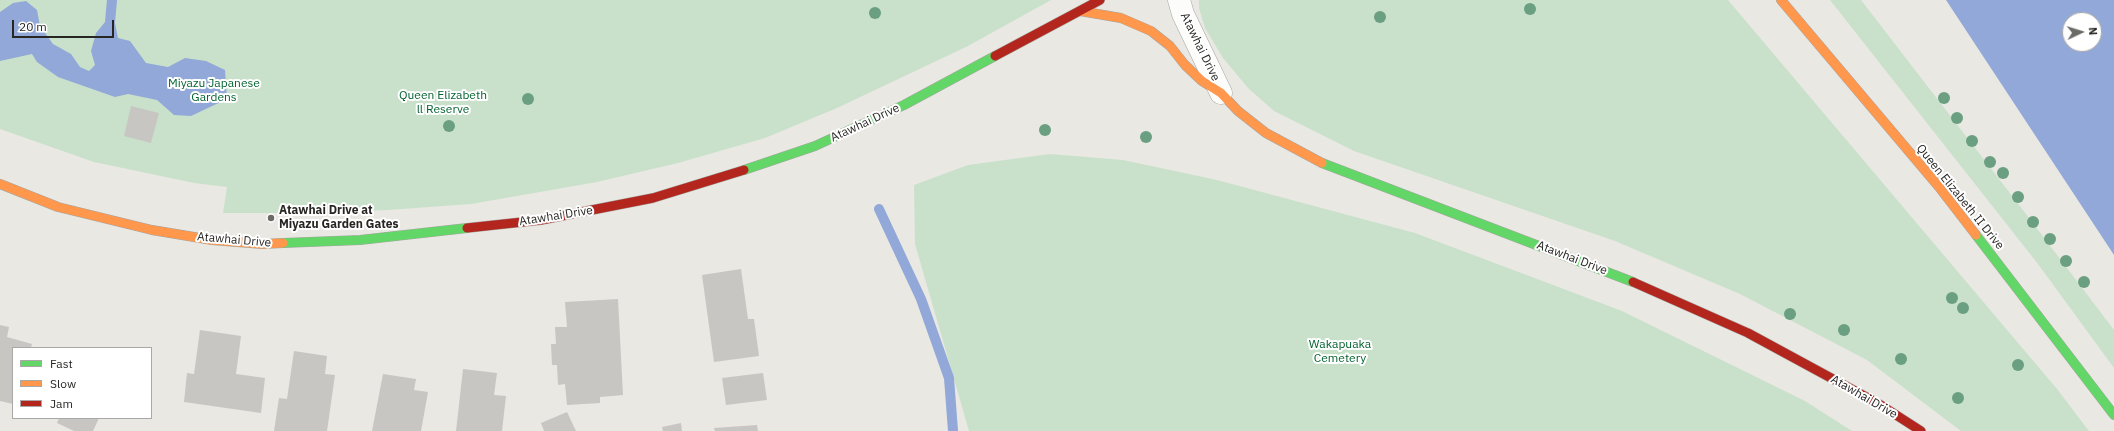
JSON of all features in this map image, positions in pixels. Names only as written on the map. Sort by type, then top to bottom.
[{"type":"main road","name":"Atawhai Drive","points":[[0,184],[58,207],[152,230],[212,240],[262,244],[360,240],[541,220],[653,198],[712,181],[815,146],[904,105],[1100,0]]},
{"type":"main road","name":"Queen Elizabeth II Drive","points":[[1781,0],[1939,187],[2049,328],[2114,415]]},
{"type":"main road","name":"Atawhai Drive","points":[[1080,11],[1121,18],[1151,31],[1170,46],[1185,65],[1202,81],[1221,93],[1238,111],[1266,133],[1300,153],[1341,172],[1605,270],[1674,299],[1748,333],[1879,404],[1921,431]]},
{"type":"street","name":"Atawhai Drive","points":[[1179,0],[1183,14],[1221,93]]},
{"type":"green space","name":"Queen Elizabeth ll Reserve","points":[[0,0],[1051,0],[968,46],[837,108],[765,138],[678,163],[597,182],[471,204],[388,210],[307,213],[223,213],[227,187],[194,183],[94,162],[0,129]]},
{"type":"green space","points":[[1199,0],[1728,0],[2057,389],[2089,431],[1961,431],[1867,360],[1740,294],[1615,241],[1354,151],[1274,111],[1248,88],[1223,58],[1205,28],[1199,8]]},
{"type":"green space","points":[[1830,0],[1861,0],[2114,330],[2114,368],[2038,264]]},
{"type":"green space","name":"Wakapuaka Cemetery","points":[[1050,154],[1123,160],[1217,180],[1415,233],[1622,311],[1805,401],[1852,431],[969,431],[915,244],[914,185],[968,165]]},
{"type":"water","points":[[1946,0],[2114,0],[2114,255]]},
{"type":"water","points":[[26,1],[37,10],[40,26],[53,44],[71,54],[80,67],[89,71],[95,65],[91,51],[96,33],[105,22],[115,23],[118,38],[130,41],[146,63],[168,67],[185,58],[206,61],[225,70],[227,99],[191,116],[174,115],[157,100],[128,94],[115,97],[58,77],[37,62],[32,54],[0,61],[0,12],[13,3]]},
{"type":"building","points":[[131,106],[159,113],[151,143],[124,136]]},
{"type":"building","points":[[741,269],[748,319],[754,319],[759,356],[714,362],[702,275]]},
{"type":"building","points":[[618,299],[623,395],[600,397],[600,403],[567,405],[565,384],[558,385],[557,365],[552,365],[551,344],[556,344],[555,327],[567,327],[565,302]]},
{"type":"building","points":[[0,325],[9,327],[7,337],[32,344],[31,347],[12,347],[12,404],[0,401]]},
{"type":"building","points":[[200,330],[241,336],[236,374],[265,378],[261,413],[184,402],[187,373],[194,374]]},
{"type":"building","points":[[294,351],[327,356],[325,374],[335,375],[327,431],[274,431],[279,398],[287,399]]},
{"type":"building","points":[[463,369],[497,373],[494,395],[506,396],[502,431],[456,431]]},
{"type":"building","points":[[763,373],[767,400],[726,405],[722,378]]},
{"type":"building","points":[[383,374],[416,379],[414,390],[428,392],[421,431],[372,431]]},
{"type":"building","points":[[567,412],[576,431],[544,431],[541,423]]},
{"type":"building","points":[[59,419],[99,419],[93,431],[74,431],[57,423]]},
{"type":"building","points":[[681,423],[682,431],[663,431],[662,427]]},
{"type":"building","points":[[757,425],[758,431],[715,431],[714,428]]},
{"type":"waterway","points":[[110,22],[112,0]]},
{"type":"waterway","points":[[879,209],[921,299],[949,378],[953,431]]},
{"type":"traffic: fast","points":[[744,170],[815,146],[904,105],[995,56]]},
{"type":"traffic: fast","points":[[1322,163],[1633,282]]},
{"type":"traffic: fast","points":[[283,243],[360,240],[467,228]]},
{"type":"traffic: fast","points":[[1976,235],[2114,415]]},
{"type":"traffic: slow","points":[[1781,0],[1939,187],[1976,235]]},
{"type":"traffic: slow","points":[[1080,11],[1121,18],[1151,31],[1170,46],[1185,65],[1202,81],[1221,93],[1238,111],[1266,133],[1322,163]]},
{"type":"traffic: slow","points":[[0,184],[58,207],[152,230],[212,240],[262,244],[283,243]]},
{"type":"traffic: jam","points":[[995,56],[1100,0]]},
{"type":"traffic: jam","points":[[467,228],[541,220],[653,198],[744,170]]},
{"type":"traffic: jam","points":[[1633,282],[1748,333],[1879,404],[1921,431]]},
{"type":"place","name":"Atawhai Drive at Miyazu Garden Gates","points":[[271,218]]},
{"type":"park label","name":"Miyazu Japanese Gardens","points":[[214,91]]}]
